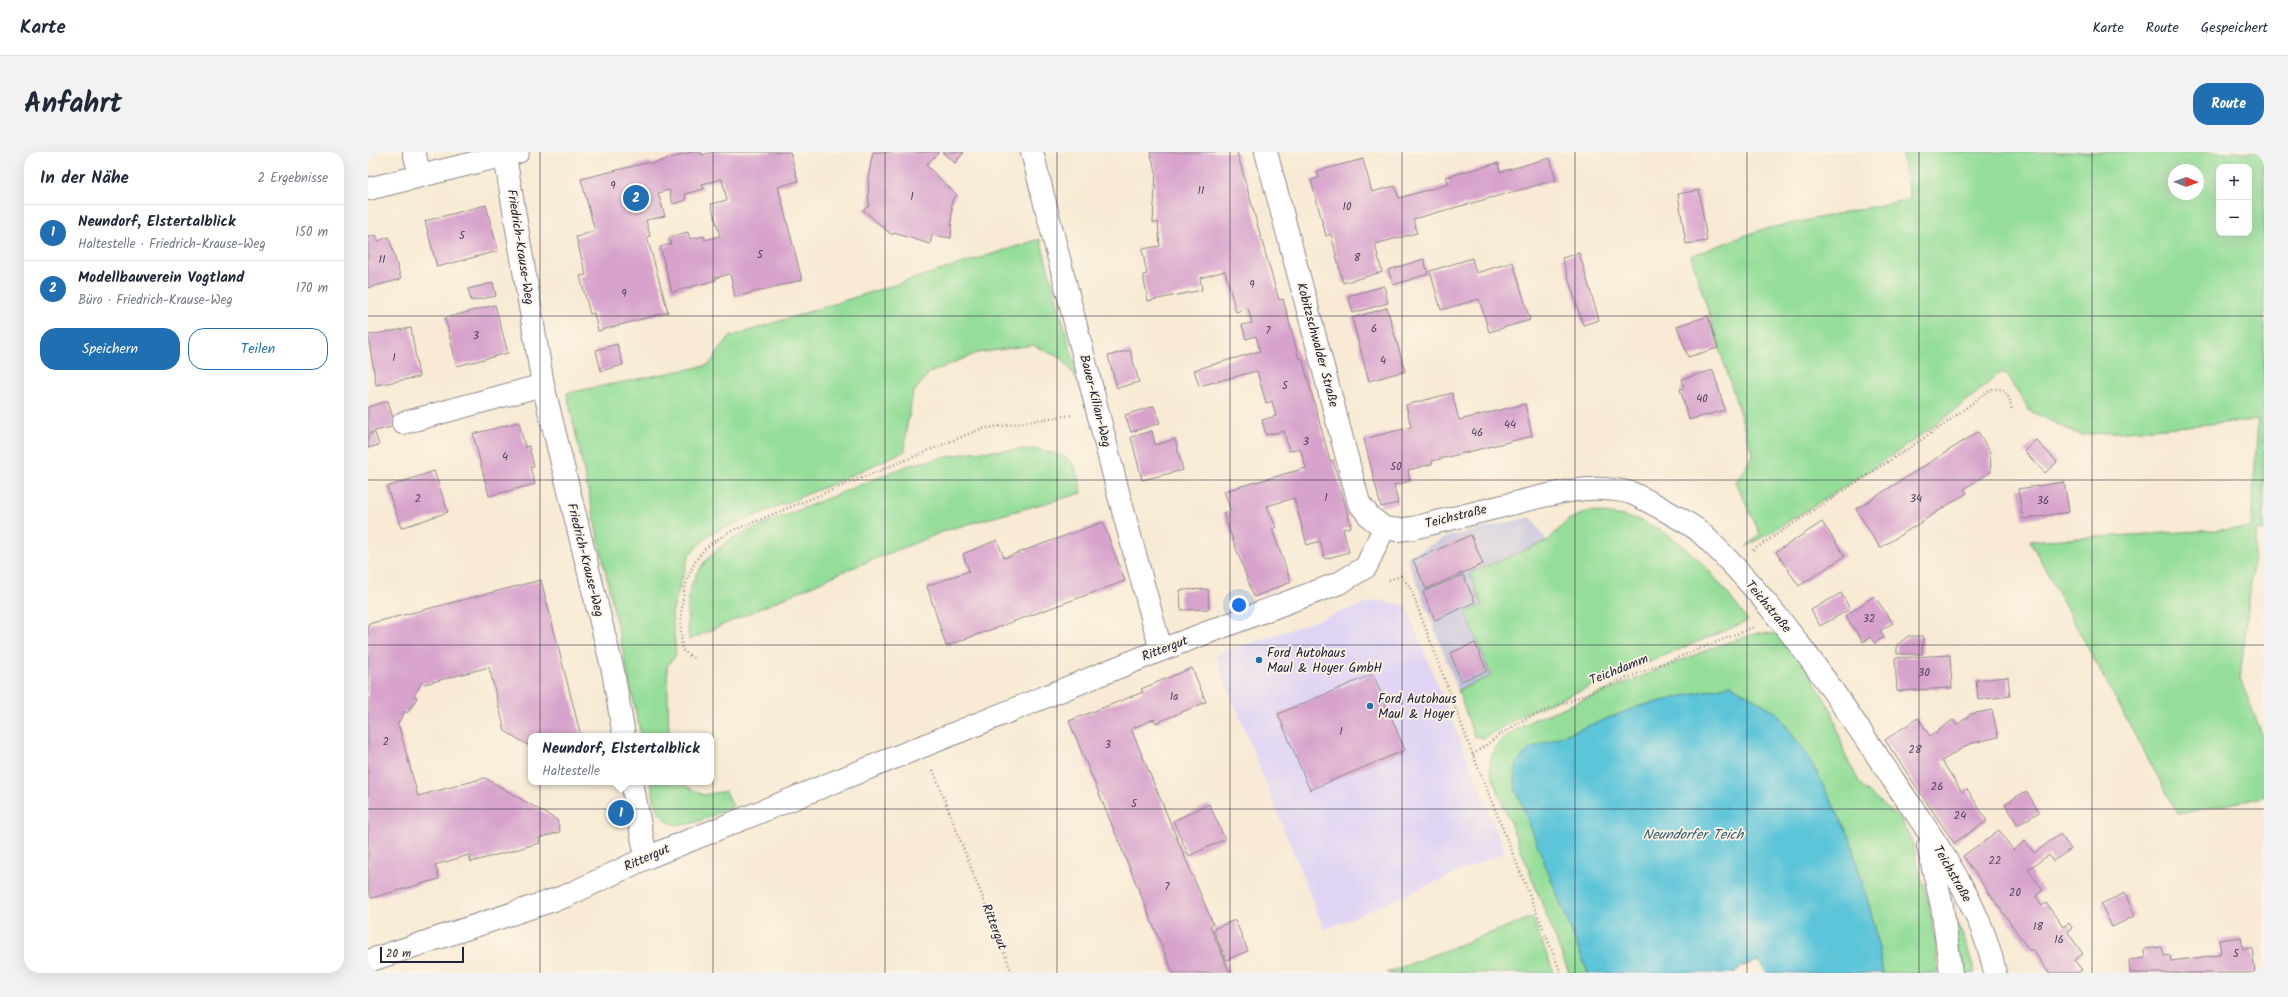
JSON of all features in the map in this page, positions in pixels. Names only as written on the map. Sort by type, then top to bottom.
[{"type":"street","points":[[414,152],[420,175]]},
{"type":"street","name":"Bauer-Kilian-Weg","points":[[1032,152],[1161,650]]},
{"type":"street","name":"Kobitzschwalder Straße","points":[[1266,152],[1359,503],[1370,517],[1384,528]]},
{"type":"street","points":[[368,189],[420,175],[512,154]]},
{"type":"street","name":"Friedrich-Krause-Weg","points":[[512,154],[542,385],[613,671],[623,733]]},
{"type":"street","points":[[402,423],[542,385]]},
{"type":"street","name":"Teichstraße","points":[[1384,528],[1413,528],[1566,491],[1600,488],[1632,494],[1699,530],[1779,617],[1920,820],[1965,893],[1978,922],[1995,973]]},
{"type":"street","name":"Rittergut","points":[[368,962],[566,896],[646,858],[1161,650],[1339,583],[1366,567],[1384,528]]},
{"type":"street","points":[[633,785],[646,858]]},
{"type":"street","points":[[1920,820],[1936,877],[1951,973]]},
{"type":"path","points":[[1732,566],[1758,547],[1938,429],[1991,389],[2002,389],[2009,398],[2012,410]]},
{"type":"path","points":[[693,658],[682,650],[680,622],[686,582],[702,552],[727,533],[981,429],[1098,411]]},
{"type":"path","points":[[1386,582],[1401,576],[1410,587],[1473,755],[1561,973]]},
{"type":"path","name":"Teichdamm","points":[[1473,755],[1499,735],[1527,718],[1779,617]]},
{"type":"path","name":"Rittergut","points":[[924,747],[1012,973]]},
{"type":"shaded area","points":[[1531,517],[1547,541],[1470,573],[1483,605],[1466,613],[1491,676],[1458,690],[1407,557],[1446,537]]},
{"type":"shaded area","points":[[1377,600],[1406,606],[1505,852],[1324,930],[1215,655]]},
{"type":"green space","points":[[1902,152],[2264,152],[2264,531],[2257,530],[2240,679],[2264,739],[2264,797],[2178,814],[2030,541],[2251,528],[2258,420],[2080,435],[2030,411],[2006,373],[2000,373],[1941,421],[1878,465],[1746,547],[1760,534],[1736,482],[1753,456],[1691,256],[1760,230],[1910,199]]},
{"type":"green space","points":[[1040,239],[1080,384],[1063,359],[1033,345],[977,353],[929,373],[913,393],[906,431],[905,451],[825,487],[710,534],[689,555],[672,613],[676,655],[667,666],[669,733],[640,733],[567,393],[709,365],[729,337]]},
{"type":"green space","points":[[1038,449],[1059,455],[1074,465],[1082,493],[950,529],[847,570],[689,640],[688,605],[694,578],[711,556],[723,545],[738,535],[909,465],[971,452]]},
{"type":"green space","points":[[1590,511],[1633,518],[1656,527],[1672,537],[1701,562],[1726,591],[1748,621],[1524,714],[1484,738],[1474,736],[1458,690],[1491,676],[1466,613],[1482,605],[1470,573],[1547,541],[1568,520]]},
{"type":"green space","points":[[1758,633],[1776,634],[1792,645],[1832,711],[1845,755],[1862,787],[1901,820],[1911,840],[1927,896],[1936,942],[1938,973],[1883,973],[1875,927],[1849,836],[1809,758],[1776,712],[1731,685],[1640,706],[1531,748],[1516,790],[1588,973],[1569,973],[1490,771],[1493,753],[1502,740],[1509,734],[1533,720],[1722,644]]},
{"type":"green space","points":[[652,785],[684,785],[703,795],[726,791],[733,806],[696,822],[676,824],[668,822],[661,815],[654,799]]},
{"type":"green space","points":[[1951,908],[1966,943],[1975,973],[1960,973]]},
{"type":"green space","points":[[1532,917],[1554,973],[1386,973]]},
{"type":"water","name":"Neundorfer Teich","points":[[1731,685],[1776,712],[1809,758],[1849,836],[1875,927],[1883,973],[1767,973],[1758,961],[1741,967],[1734,973],[1588,973],[1516,790],[1516,766],[1521,757],[1531,748],[1640,706]]},
{"type":"building","points":[[692,152],[701,152],[702,155],[713,152],[790,152],[798,181],[778,187],[802,280],[735,297],[730,274],[715,278],[716,280],[672,292],[660,247],[671,244],[669,237],[688,232],[690,239],[704,236],[705,240],[720,236],[711,204],[727,200],[722,179],[702,184],[704,189],[685,194],[686,200],[673,204],[669,190],[658,193],[665,216],[646,220],[650,236],[647,237],[668,312],[598,331],[594,313],[590,314],[580,276],[586,275],[576,237],[595,231],[581,179],[650,162],[651,164]]},
{"type":"building","points":[[873,152],[939,152],[926,165],[957,195],[952,200],[951,238],[932,235],[930,244],[894,233],[892,235],[863,210],[869,206],[868,179]]},
{"type":"building","points":[[942,152],[964,152],[955,163]]},
{"type":"building","points":[[1150,152],[1237,152],[1279,300],[1283,299],[1299,359],[1302,358],[1330,461],[1333,460],[1351,527],[1343,529],[1349,552],[1325,559],[1320,541],[1307,545],[1294,498],[1267,506],[1276,527],[1272,529],[1291,582],[1254,597],[1223,513],[1231,511],[1224,491],[1306,468],[1300,448],[1289,451],[1284,431],[1266,435],[1262,420],[1276,416],[1272,401],[1266,403],[1257,371],[1199,386],[1194,370],[1260,351],[1256,336],[1246,339],[1242,325],[1252,323],[1248,308],[1236,312],[1225,271],[1200,278],[1202,290],[1148,301],[1143,275],[1147,274],[1142,249],[1160,246],[1158,222],[1153,223],[1156,172]]},
{"type":"building","points":[[1550,158],[1556,180],[1413,219],[1417,233],[1375,244],[1382,272],[1343,283],[1331,234],[1326,236],[1311,180],[1319,178],[1317,171],[1363,159],[1372,192],[1395,186],[1399,198],[1449,184],[1446,177],[1498,163],[1500,172]]},
{"type":"building","points":[[1699,190],[1707,241],[1686,244],[1678,194]]},
{"type":"building","points":[[486,205],[498,251],[437,267],[425,221]]},
{"type":"building","points":[[376,235],[378,241],[389,237],[401,279],[368,288],[368,237]]},
{"type":"building","points":[[1579,253],[1599,320],[1583,325],[1562,258]]},
{"type":"building","points":[[1472,258],[1476,273],[1513,262],[1530,320],[1489,332],[1479,299],[1441,310],[1430,271]]},
{"type":"building","points":[[1424,259],[1428,274],[1393,285],[1388,270]]},
{"type":"building","points":[[493,283],[496,296],[471,301],[468,289]]},
{"type":"building","points":[[1384,286],[1388,303],[1353,313],[1348,296]]},
{"type":"building","points":[[495,305],[508,353],[457,366],[445,318]]},
{"type":"building","points":[[1387,308],[1405,371],[1369,381],[1352,318]]},
{"type":"building","points":[[1708,316],[1718,348],[1688,357],[1677,326]]},
{"type":"building","points":[[411,328],[419,377],[376,385],[368,335]]},
{"type":"building","points":[[617,344],[623,365],[601,371],[596,350]]},
{"type":"building","points":[[1130,350],[1139,382],[1117,388],[1108,356]]},
{"type":"building","points":[[1713,370],[1725,410],[1689,420],[1680,389],[1684,388],[1682,379]]},
{"type":"building","points":[[1452,393],[1459,420],[1525,404],[1532,436],[1432,461],[1432,464],[1408,470],[1410,481],[1394,485],[1398,503],[1381,507],[1364,439],[1411,427],[1406,405]]},
{"type":"building","points":[[388,401],[395,426],[368,433],[368,407]]},
{"type":"building","points":[[1154,406],[1160,423],[1131,432],[1125,415]]},
{"type":"building","points":[[519,422],[525,447],[529,446],[534,467],[530,467],[535,484],[489,496],[473,434]]},
{"type":"building","points":[[1152,431],[1155,445],[1175,439],[1183,470],[1142,480],[1131,437]]},
{"type":"building","points":[[1978,432],[1990,452],[1991,472],[1964,489],[1967,493],[1880,548],[1856,509]]},
{"type":"building","points":[[375,433],[379,445],[368,448],[368,435]]},
{"type":"building","points":[[2036,440],[2057,462],[2045,473],[2024,451]]},
{"type":"building","points":[[434,471],[448,512],[401,528],[387,487]]},
{"type":"building","points":[[2064,482],[2069,512],[2023,519],[2018,489]]},
{"type":"building","points":[[1103,522],[1125,581],[946,646],[927,586],[969,571],[963,554],[997,540],[1004,558]]},
{"type":"building","points":[[1822,522],[1845,556],[1799,586],[1776,552]]},
{"type":"building","points":[[1471,535],[1483,564],[1426,589],[1413,560]]},
{"type":"building","points":[[1463,575],[1475,602],[1435,620],[1423,592]]},
{"type":"building","points":[[541,580],[580,733],[528,733],[528,745],[505,731],[489,667],[425,684],[422,682],[414,696],[417,698],[407,713],[405,711],[397,725],[399,727],[418,796],[485,778],[557,820],[560,832],[539,838],[540,843],[471,862],[469,855],[435,865],[439,879],[371,898],[368,887],[368,624]]},
{"type":"building","points":[[1208,589],[1209,609],[1181,610],[1180,590]]},
{"type":"building","points":[[1841,593],[1850,609],[1820,626],[1811,610]]},
{"type":"building","points":[[1874,596],[1893,623],[1880,631],[1884,637],[1875,643],[1870,637],[1863,642],[1845,616]]},
{"type":"building","points":[[1908,636],[1923,636],[1922,654],[1897,654],[1897,645]]},
{"type":"building","points":[[1475,643],[1487,671],[1461,681],[1450,653]]},
{"type":"building","points":[[1950,655],[1952,688],[1897,691],[1895,658]]},
{"type":"building","points":[[1192,668],[1206,702],[1156,723],[1154,719],[1131,729],[1213,924],[1210,926],[1230,973],[1173,973],[1069,721],[1143,692],[1141,689]]},
{"type":"building","points":[[1373,674],[1405,750],[1310,790],[1278,714]]},
{"type":"building","points":[[2008,677],[2010,696],[1978,700],[1976,680]]},
{"type":"building","points":[[1992,710],[1998,737],[1969,744],[1942,761],[1962,792],[1967,789],[1987,821],[1954,843],[1885,740],[1918,718],[1930,736],[1953,720],[1957,725],[1971,714]]},
{"type":"building","points":[[2026,791],[2039,812],[2018,825],[2005,804]]},
{"type":"building","points":[[1209,804],[1225,839],[1189,856],[1173,821]]},
{"type":"building","points":[[1999,830],[2013,850],[2025,841],[2034,853],[2060,834],[2071,849],[2053,861],[2049,855],[2028,869],[2043,890],[2036,896],[2042,906],[2046,903],[2063,927],[2069,923],[2072,928],[2067,931],[2083,954],[2074,960],[2082,970],[2077,973],[2049,973],[2032,949],[2030,951],[1963,856]]},
{"type":"building","points":[[2125,893],[2135,916],[2112,927],[2101,904]]},
{"type":"building","points":[[1235,920],[1248,951],[1226,960],[1213,929]]},
{"type":"building","points":[[2241,937],[2243,949],[2252,948],[2255,973],[2130,973],[2129,960],[2145,958],[2144,949],[2162,947],[2164,956],[2170,955],[2171,961],[2219,955],[2218,953],[2221,953],[2219,940]]},
{"type":"place","name":"Modellbauverein Vogtland","points":[[636,198]]},
{"type":"place","name":"Ford Autohaus Maul & Hoyer GmbH","points":[[1259,660]]},
{"type":"place","name":"Ford Autohaus Maul & Hoyer","points":[[1370,706]]},
{"type":"place","name":"Neundorf, Elstertalblick","points":[[621,813]]}]
